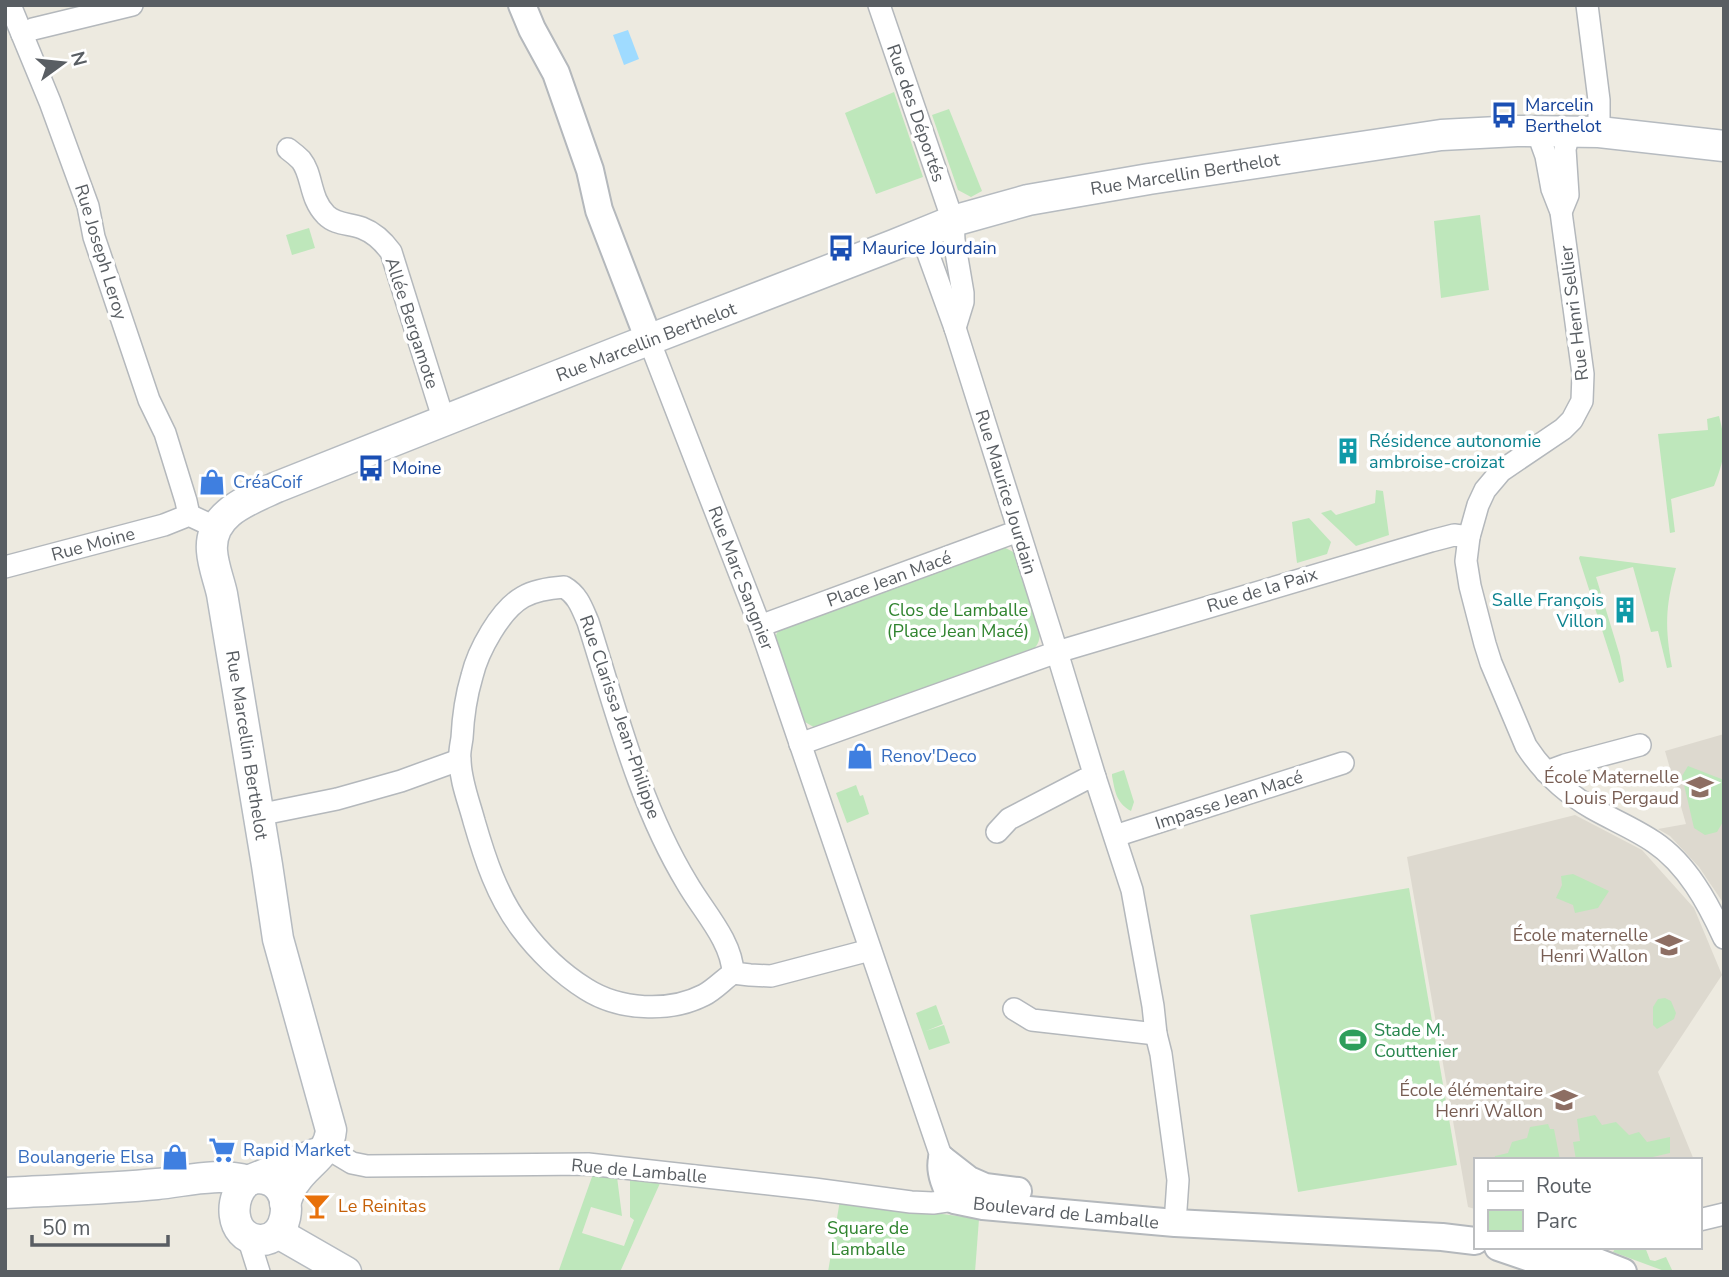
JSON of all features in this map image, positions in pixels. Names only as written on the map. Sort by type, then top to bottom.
[{"type":"main road","name":"Rue Marcellin Berthelot","points":[[326,1149],[331,1130],[278,939],[222,594],[212,552],[212,539],[217,528],[224,516],[238,505],[953,221],[1028,200],[1441,135],[1585,131],[1724,146]]},
{"type":"main road","points":[[326,1149],[253,1179],[240,1188],[234,1208],[240,1230],[265,1236],[346,1272]]},
{"type":"main road","points":[[285,1203],[292,1184],[326,1149]]},
{"type":"main road","points":[[5,1193],[157,1184],[202,1178],[265,1179],[281,1190],[285,1217],[281,1230],[265,1236]]},
{"type":"main road","points":[[157,1184],[202,1190],[234,1208]]},
{"type":"street","name":"Rue Joseph Leroy","points":[[10,5],[50,102],[83,193],[94,237],[144,387],[165,433],[185,511]]},
{"type":"street","points":[[22,34],[132,5]]},
{"type":"street","name":"Rue Marc Sangnier","points":[[522,5],[556,73],[590,170],[599,210],[760,626],[942,1158]]},
{"type":"street","name":"Rue des Déportés","points":[[878,5],[953,221]]},
{"type":"street","name":"Rue Henri Sellier","points":[[1561,212],[1568,195],[1565,149],[1585,131],[1600,100],[1587,5]]},
{"type":"street","name":"Rue Henri Sellier","points":[[1537,131],[1561,212],[1582,357],[1584,389],[1582,401],[1572,420],[1501,471],[1485,490],[1469,537],[1467,572],[1485,644],[1526,746],[1546,772],[1570,794],[1667,852],[1704,898],[1724,938]]},
{"type":"street","name":"Allée Bergamote","points":[[288,149],[301,160],[314,198],[324,213],[338,223],[368,231],[384,242],[391,252],[444,421]]},
{"type":"street","points":[[953,221],[963,293],[955,328]]},
{"type":"street","name":"Rue Maurice Jourdain","points":[[921,234],[955,328],[1132,890],[1161,1054],[1178,1180],[1176,1216]]},
{"type":"street","points":[[185,511],[217,528]]},
{"type":"street","name":"Rue Moine","points":[[5,568],[164,524],[185,511]]},
{"type":"street","name":"Place Jean Macé","points":[[760,626],[1018,531]]},
{"type":"street","name":"Rue de la Paix","points":[[1057,652],[1431,541],[1454,535],[1469,537]]},
{"type":"street","name":"Rue Clarissa Jean-Philippe","points":[[564,587],[581,606],[635,768],[662,836],[686,883],[728,948],[733,960],[733,973],[701,997],[674,1004],[634,1006],[606,998],[587,990],[541,951],[521,928],[491,875],[460,760],[464,715],[472,674],[481,653],[495,626],[522,597],[536,591],[564,587]]},
{"type":"street","points":[[800,744],[1057,652]]},
{"type":"street","points":[[1546,772],[1640,745]]},
{"type":"street","points":[[258,815],[337,799],[401,781],[460,760]]},
{"type":"street","name":"Impasse Jean Macé","points":[[1115,836],[1343,763]]},
{"type":"street","points":[[997,832],[1009,819],[1084,780],[1095,777]]},
{"type":"street","points":[[733,973],[771,975],[859,955],[870,950]]},
{"type":"street","points":[[1014,1009],[1032,1020],[1156,1034]]},
{"type":"street","name":"Rue de Lamballe","points":[[326,1149],[352,1163],[367,1166],[588,1164],[911,1202],[954,1200]]},
{"type":"street","name":"Boulevard de Lamballe","points":[[1474,1231],[1316,1221],[1280,1215],[1176,1216],[985,1187],[969,1180],[942,1158],[940,1167],[949,1194],[954,1200],[983,1206],[1176,1216],[1474,1241]]},
{"type":"street","points":[[1701,1220],[1724,1214]]},
{"type":"street","points":[[259,1272],[265,1236]]},
{"type":"street","points":[[265,1236],[269,1272]]},
{"type":"street","points":[[1511,1249],[1575,1259],[1623,1272]]},
{"type":"shaded area","name":"École Maternelle Louis Pergaud","points":[[1724,734],[1722,901],[1699,867],[1670,836],[1658,829],[1686,824],[1665,751]]},
{"type":"shaded area","points":[[1575,815],[1642,850],[1694,908],[1722,975],[1658,1072],[1693,1158],[1474,1158],[1474,1209],[1468,1207],[1407,857]]},
{"type":"green space","points":[[894,92],[923,177],[876,194],[845,113]]},
{"type":"green space","points":[[949,109],[982,191],[971,197],[958,190],[932,115]]},
{"type":"green space","points":[[1480,215],[1489,290],[1441,298],[1434,221]]},
{"type":"green space","points":[[309,228],[315,248],[292,255],[286,235]]},
{"type":"green space","points":[[1719,416],[1724,452],[1714,486],[1671,499],[1675,532],[1670,533],[1658,434],[1708,430],[1707,419]]},
{"type":"green space","points":[[1376,490],[1383,491],[1389,535],[1356,546],[1321,513],[1331,510],[1336,515],[1375,503]]},
{"type":"green space","points":[[1309,518],[1331,542],[1327,554],[1297,563],[1292,522]]},
{"type":"green space","name":"Clos de Lamballe (Place Jean Macé)","points":[[1002,546],[1015,553],[1040,630],[1039,641],[1032,651],[817,729],[805,722],[775,637],[779,629]]},
{"type":"green space","points":[[1580,556],[1676,568],[1667,618],[1672,667],[1667,668],[1658,631],[1651,632],[1633,567],[1596,577],[1620,656],[1624,681],[1619,683]]},
{"type":"green space","points":[[1688,766],[1724,780],[1724,820],[1717,832],[1705,835],[1694,828],[1682,776]]},
{"type":"green space","points":[[1124,770],[1134,802],[1131,811],[1119,800],[1112,776]]},
{"type":"green space","points":[[856,785],[860,796],[863,795],[869,814],[847,823],[836,793]]},
{"type":"green space","points":[[1573,874],[1609,891],[1598,908],[1575,913],[1573,905],[1556,898],[1562,885],[1561,876]]},
{"type":"green space","name":"Stade M. Couttenier","points":[[1409,888],[1457,1165],[1298,1192],[1250,915]]},
{"type":"green space","points":[[1658,999],[1671,1001],[1676,1013],[1674,1019],[1657,1029],[1653,1025],[1653,1007]]},
{"type":"green space","points":[[936,1005],[943,1024],[926,1031],[944,1025],[950,1043],[929,1050],[916,1013]]},
{"type":"green space","points":[[1595,1115],[1602,1125],[1616,1122],[1629,1135],[1639,1132],[1647,1142],[1670,1137],[1670,1153],[1649,1158],[1576,1158],[1573,1142],[1580,1141],[1577,1119]]},
{"type":"green space","points":[[1548,1124],[1550,1129],[1554,1129],[1560,1158],[1494,1158],[1508,1153],[1512,1142],[1527,1138],[1530,1127]]},
{"type":"green space","points":[[593,1174],[617,1177],[622,1216],[591,1207],[582,1233],[624,1246],[634,1220],[630,1217],[630,1178],[661,1181],[620,1272],[559,1270]]},
{"type":"green space","name":"Square de Lamballe","points":[[840,1200],[979,1219],[975,1272],[828,1272]]},
{"type":"green space","points":[[1615,1249],[1646,1249],[1650,1260],[1666,1257],[1672,1270],[1667,1272],[1613,1252]]},
{"type":"water","points":[[628,30],[639,59],[624,65],[613,35]]},
{"type":"place","name":"Marcelin Berthelot","points":[[1504,115]]},
{"type":"place","name":"Maurice Jourdain","points":[[841,248]]},
{"type":"place","name":"Résidence autonomie ambroise-croizat","points":[[1348,451]]},
{"type":"place","name":"Moine","points":[[371,468]]},
{"type":"place","name":"CréaCoif","points":[[212,482]]},
{"type":"place","name":"Salle François Villon","points":[[1625,610]]},
{"type":"place","name":"Renov'Deco","points":[[860,756]]},
{"type":"place","name":"École Maternelle Louis Pergaud","points":[[1700,787]]},
{"type":"place","name":"École maternelle Henri Wallon","points":[[1669,945]]},
{"type":"place","name":"Stade M. Couttenier","points":[[1353,1040]]},
{"type":"place","name":"École élémentaire Henri Wallon","points":[[1564,1100]]},
{"type":"place","name":"Rapid Market","points":[[222,1150]]},
{"type":"place","name":"Boulangerie Elsa","points":[[175,1157]]},
{"type":"place","name":"Le Reinitas","points":[[317,1206]]}]
